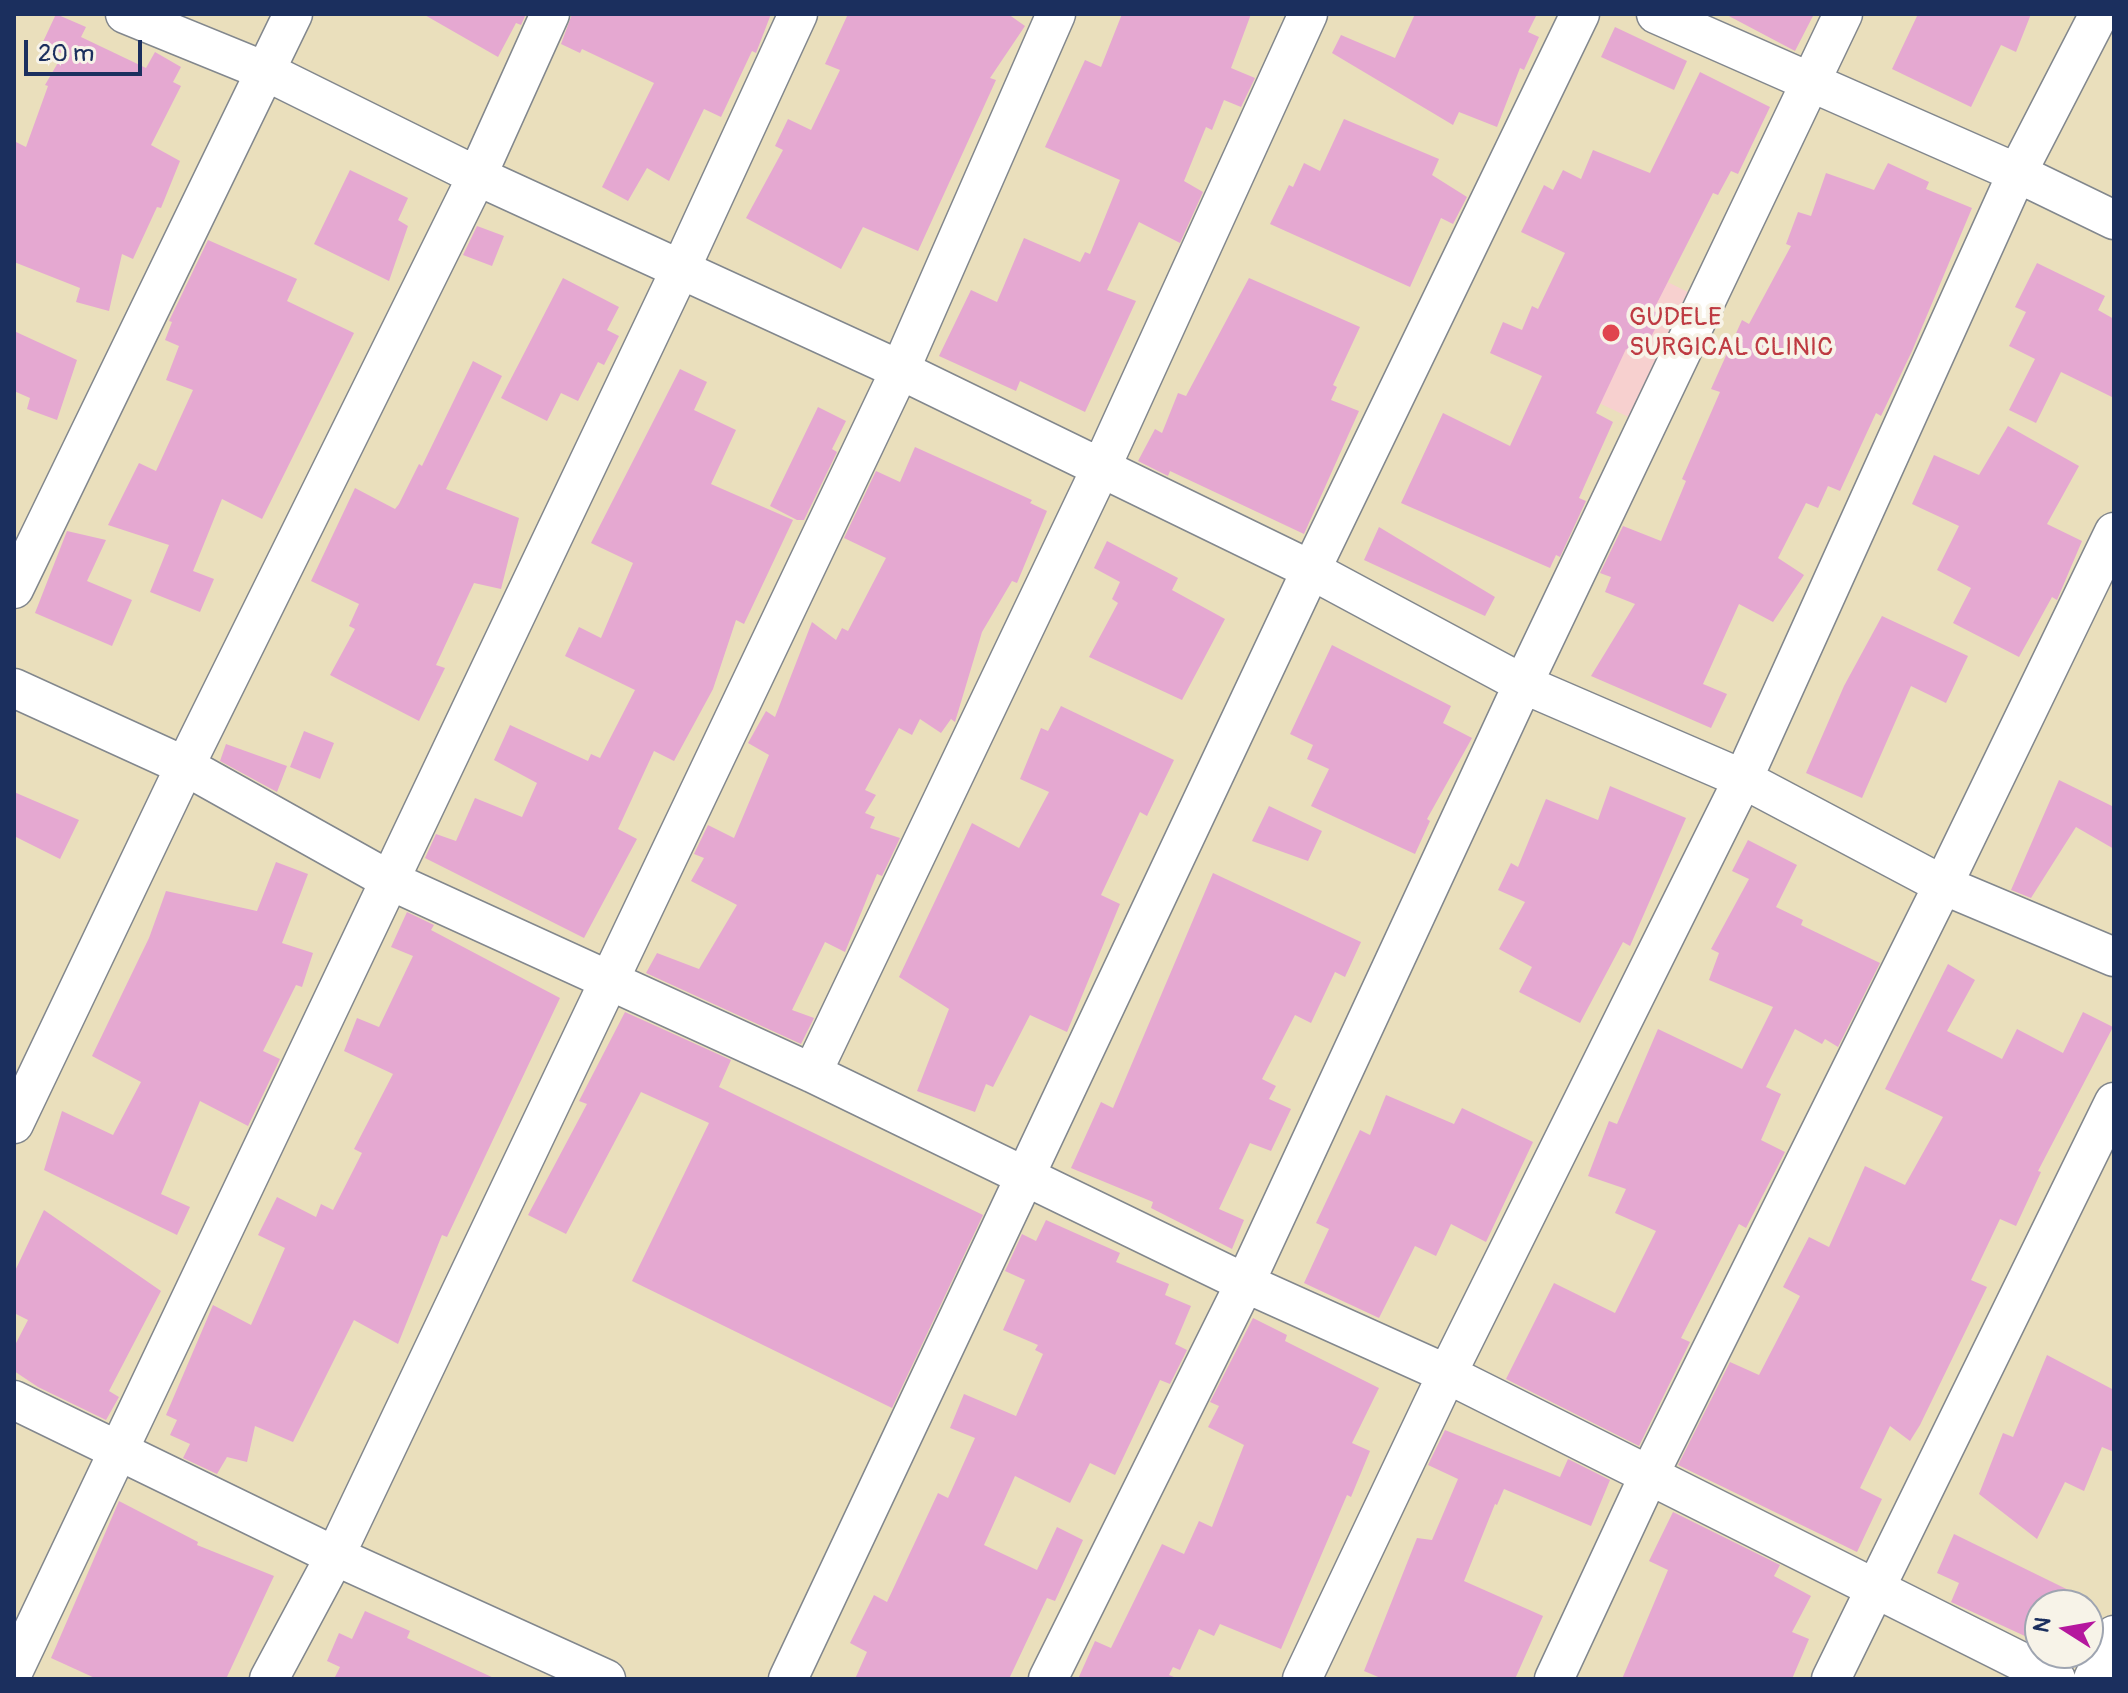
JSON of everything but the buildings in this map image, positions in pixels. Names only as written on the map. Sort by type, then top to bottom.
[{"type":"street","points":[[125,14],[265,71],[477,176],[900,370],[1100,470],[1311,570],[1523,684],[1743,779],[1943,885],[2114,957]]},
{"type":"street","points":[[14,589],[293,14]]},
{"type":"street","points":[[14,1124],[185,766],[477,176],[550,14]]},
{"type":"street","points":[[14,1670],[681,268],[798,14]]},
{"type":"street","points":[[269,1679],[335,1556],[900,370],[1056,14]]},
{"type":"street","points":[[812,1073],[1100,470],[1308,14]]},
{"type":"street","points":[[788,1679],[1311,570],[1580,14]]},
{"type":"street","points":[[1656,14],[1808,84],[2017,173],[2114,220]]},
{"type":"street","points":[[1048,1679],[1245,1283],[1523,684],[1843,14]]},
{"type":"street","points":[[1302,1679],[1447,1374],[1743,779],[2017,173],[2099,14]]},
{"type":"street","points":[[1554,1679],[1650,1473],[1943,885],[2114,532]]},
{"type":"street","points":[[14,688],[185,766],[389,880],[812,1073],[1028,1175],[1245,1283],[1447,1374],[2056,1679]]},
{"type":"street","points":[[1831,1679],[2114,1102]]},
{"type":"street","points":[[14,1400],[120,1449],[553,1667],[606,1679]]},
{"type":"street","points":[[2093,1679],[2114,1635]]},
{"type":"shaded area","name":"GUDELE SURGICAL CLINIC","points":[[1586,242],[1696,296],[1637,421],[1527,369]]},
{"type":"place","name":"GUDELE SURGICAL CLINIC","points":[[1611,333]]}]
